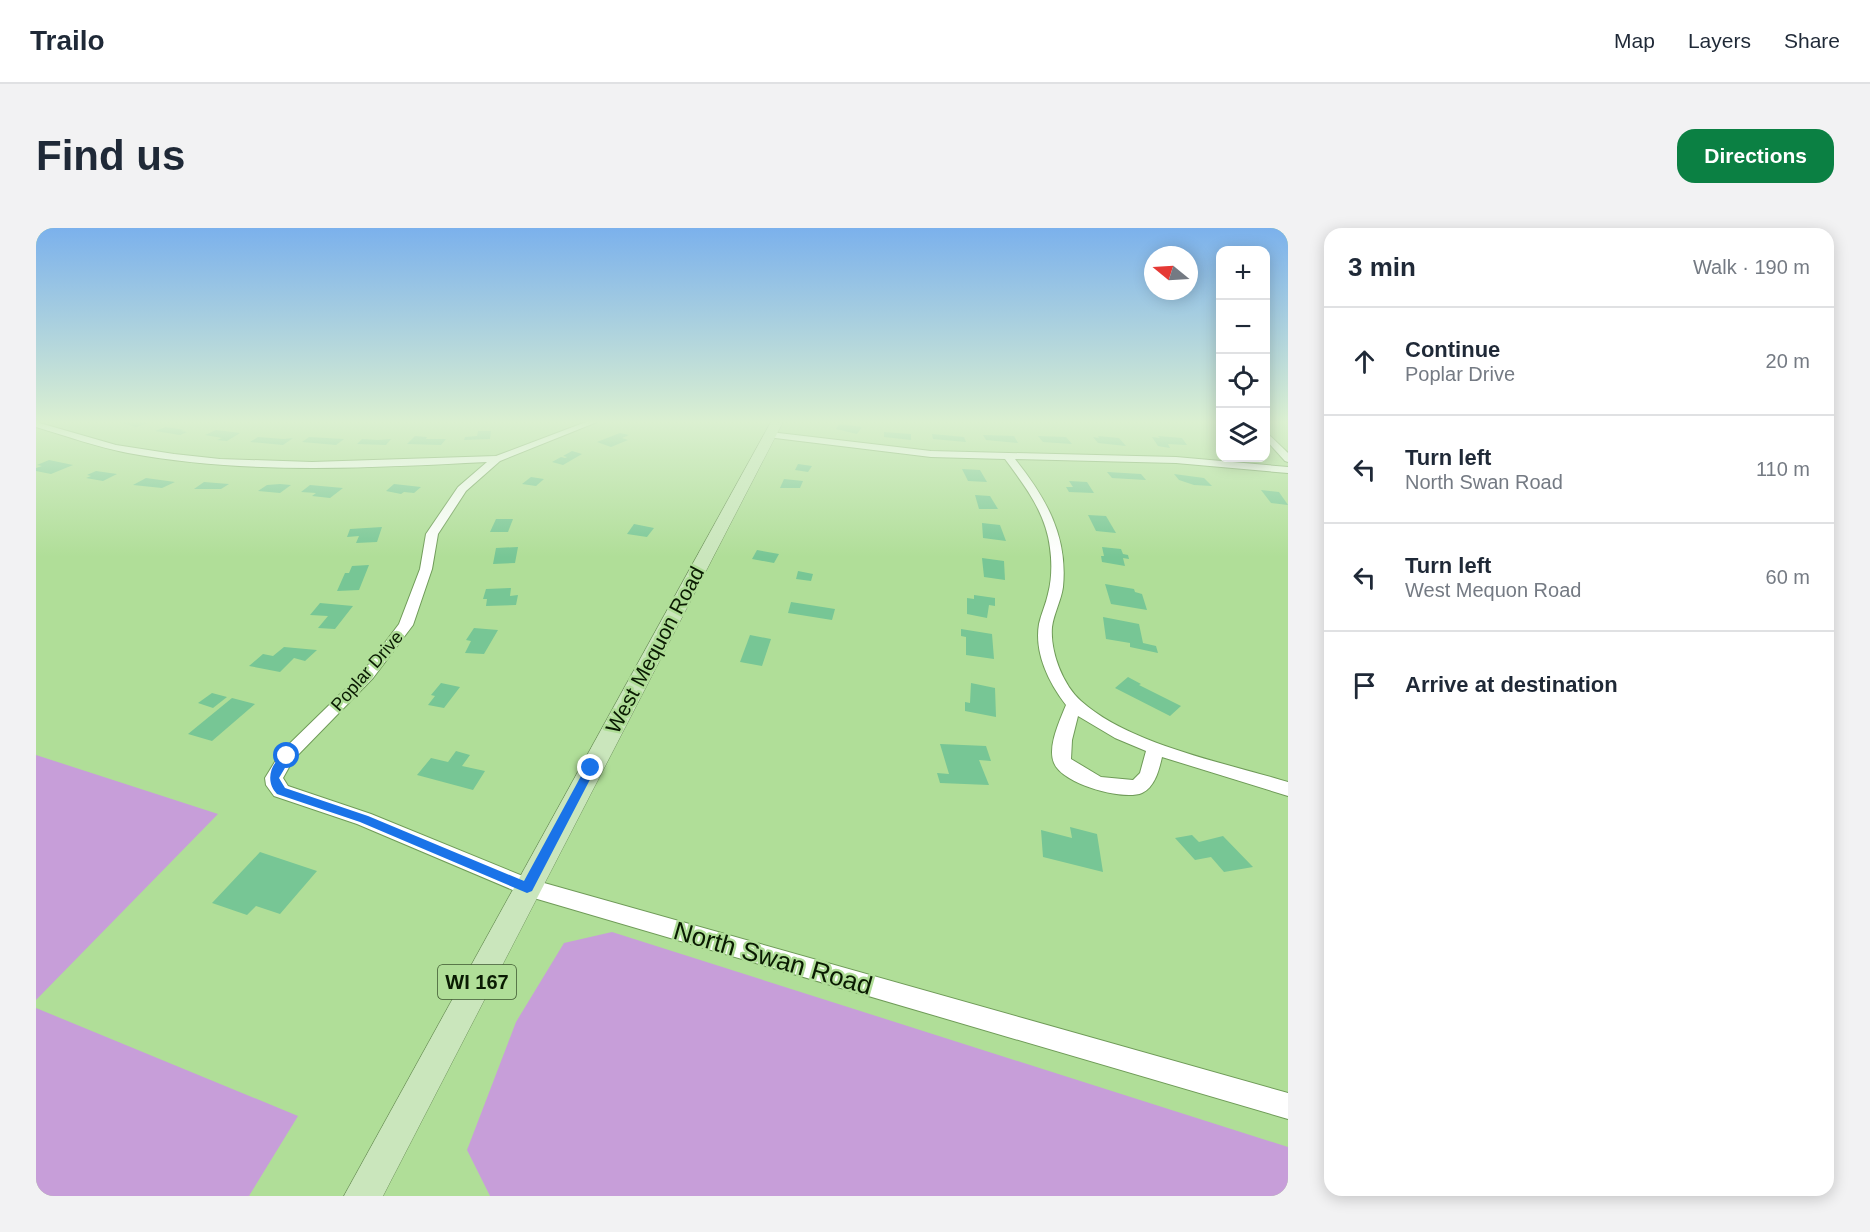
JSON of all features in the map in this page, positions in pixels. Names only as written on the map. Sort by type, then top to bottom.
[{"type":"main road","name":"West Mequon Road","points":[[363,1196],[753,467]]},
{"type":"street","name":"Poplar Drive","points":[[274,778],[287,756],[368,675],[406,625],[426,569],[432,534],[462,489],[487,467]]},
{"type":"street","points":[[1017,467],[1033,488],[1047,512],[1058,549],[1056,589],[1045,631],[1057,682],[1074,705],[1124,736],[1155,750],[1288,789]]},
{"type":"street","points":[[1256,467],[1288,470]]},
{"type":"street","points":[[1074,705],[1061,746],[1062,762],[1081,778],[1114,789],[1138,787],[1148,775],[1155,750]]},
{"type":"street","name":"North Swan Road","points":[[274,778],[275,785],[290,795],[364,819],[527,887],[1288,1106]]},
{"type":"shaded area","points":[[36,755],[218,814],[36,1000]]},
{"type":"shaded area","points":[[612,932],[1288,1147],[1288,1196],[490,1196],[467,1150],[516,1022],[564,943]]},
{"type":"shaded area","points":[[36,1008],[298,1116],[249,1196],[36,1196]]},
{"type":"building","points":[[68,467],[51,474],[36,471],[36,468]]},
{"type":"building","points":[[796,467],[811,467],[808,472],[795,470]]},
{"type":"building","points":[[962,469],[980,470],[987,482],[968,481]]},
{"type":"building","points":[[96,471],[117,474],[103,481],[86,478],[91,476],[87,475]]},
{"type":"building","points":[[1107,472],[1141,474],[1146,480],[1112,478]]},
{"type":"building","points":[[1174,474],[1204,478],[1212,486],[1194,485],[1179,480]]},
{"type":"building","points":[[531,477],[544,479],[536,486],[522,484]]},
{"type":"building","points":[[146,478],[175,482],[162,488],[133,485]]},
{"type":"building","points":[[784,479],[803,481],[800,488],[780,488]]},
{"type":"building","points":[[1069,481],[1087,482],[1094,493],[1069,492],[1066,487],[1073,487]]},
{"type":"building","points":[[204,482],[229,484],[221,489],[194,489]]},
{"type":"building","points":[[394,484],[421,487],[414,493],[401,494],[386,491]]},
{"type":"building","points":[[267,485],[291,485],[280,493],[258,491]]},
{"type":"building","points":[[310,485],[343,488],[330,498],[312,496],[316,493],[301,492]]},
{"type":"building","points":[[1261,490],[1279,492],[1288,505],[1271,503]]},
{"type":"building","points":[[975,495],[990,496],[998,509],[979,509]]},
{"type":"building","points":[[1088,515],[1106,516],[1116,533],[1096,531]]},
{"type":"building","points":[[496,519],[513,519],[508,532],[490,532]]},
{"type":"building","points":[[982,523],[1000,525],[1006,541],[983,538]]},
{"type":"building","points":[[634,524],[654,528],[647,537],[627,534]]},
{"type":"building","points":[[382,527],[377,542],[356,543],[359,536],[347,537],[350,529]]},
{"type":"building","points":[[518,547],[515,563],[493,564],[496,548]]},
{"type":"building","points":[[1102,547],[1121,549],[1129,559],[1123,558],[1125,566],[1102,562],[1101,556],[1104,556]]},
{"type":"building","points":[[757,550],[779,554],[774,563],[752,559]]},
{"type":"building","points":[[982,558],[1004,561],[1005,580],[984,577]]},
{"type":"building","points":[[369,565],[359,590],[337,591],[345,573],[349,573],[352,566]]},
{"type":"building","points":[[798,571],[813,574],[811,581],[796,579]]},
{"type":"building","points":[[1105,584],[1134,589],[1135,592],[1142,594],[1147,610],[1111,604]]},
{"type":"building","points":[[511,588],[510,596],[518,595],[516,605],[486,606],[487,599],[483,599],[486,589]]},
{"type":"building","points":[[974,595],[995,598],[995,606],[989,605],[987,618],[967,614],[967,598],[974,599]]},
{"type":"building","points":[[791,602],[835,609],[832,620],[788,613]]},
{"type":"building","points":[[320,603],[353,606],[335,629],[318,628],[328,616],[310,615]]},
{"type":"building","points":[[1103,617],[1139,624],[1143,643],[1156,646],[1158,653],[1130,647],[1130,643],[1106,639]]},
{"type":"building","points":[[474,628],[498,630],[484,654],[465,653],[471,641],[466,640]]},
{"type":"building","points":[[961,629],[992,634],[994,659],[966,655],[966,637],[961,636]]},
{"type":"building","points":[[750,635],[771,639],[762,666],[740,662]]},
{"type":"building","points":[[284,647],[317,650],[305,661],[294,658],[280,672],[249,666],[263,654],[273,656]]},
{"type":"building","points":[[1128,677],[1181,706],[1170,716],[1115,688]]},
{"type":"building","points":[[441,683],[460,687],[444,708],[428,705],[435,696],[431,695]]},
{"type":"building","points":[[971,683],[995,688],[996,717],[965,711],[965,702],[970,703]]},
{"type":"building","points":[[212,693],[227,697],[213,708],[198,703]]},
{"type":"building","points":[[232,698],[255,704],[212,741],[188,734]]},
{"type":"building","points":[[940,744],[986,746],[991,761],[979,760],[989,785],[940,783],[937,773],[949,774]]},
{"type":"building","points":[[456,751],[470,755],[462,766],[485,771],[473,790],[417,775],[431,758],[448,762]]},
{"type":"building","points":[[1070,827],[1097,834],[1103,872],[1043,857],[1041,830],[1072,838]]},
{"type":"building","points":[[1192,835],[1199,842],[1223,836],[1253,867],[1224,872],[1211,857],[1195,860],[1175,838]]},
{"type":"building","points":[[260,852],[317,871],[280,914],[256,906],[247,915],[212,903]]},
{"type":"route","points":[[287,756],[274,778],[275,785],[281,791],[364,819],[527,887],[591,768]]}]
